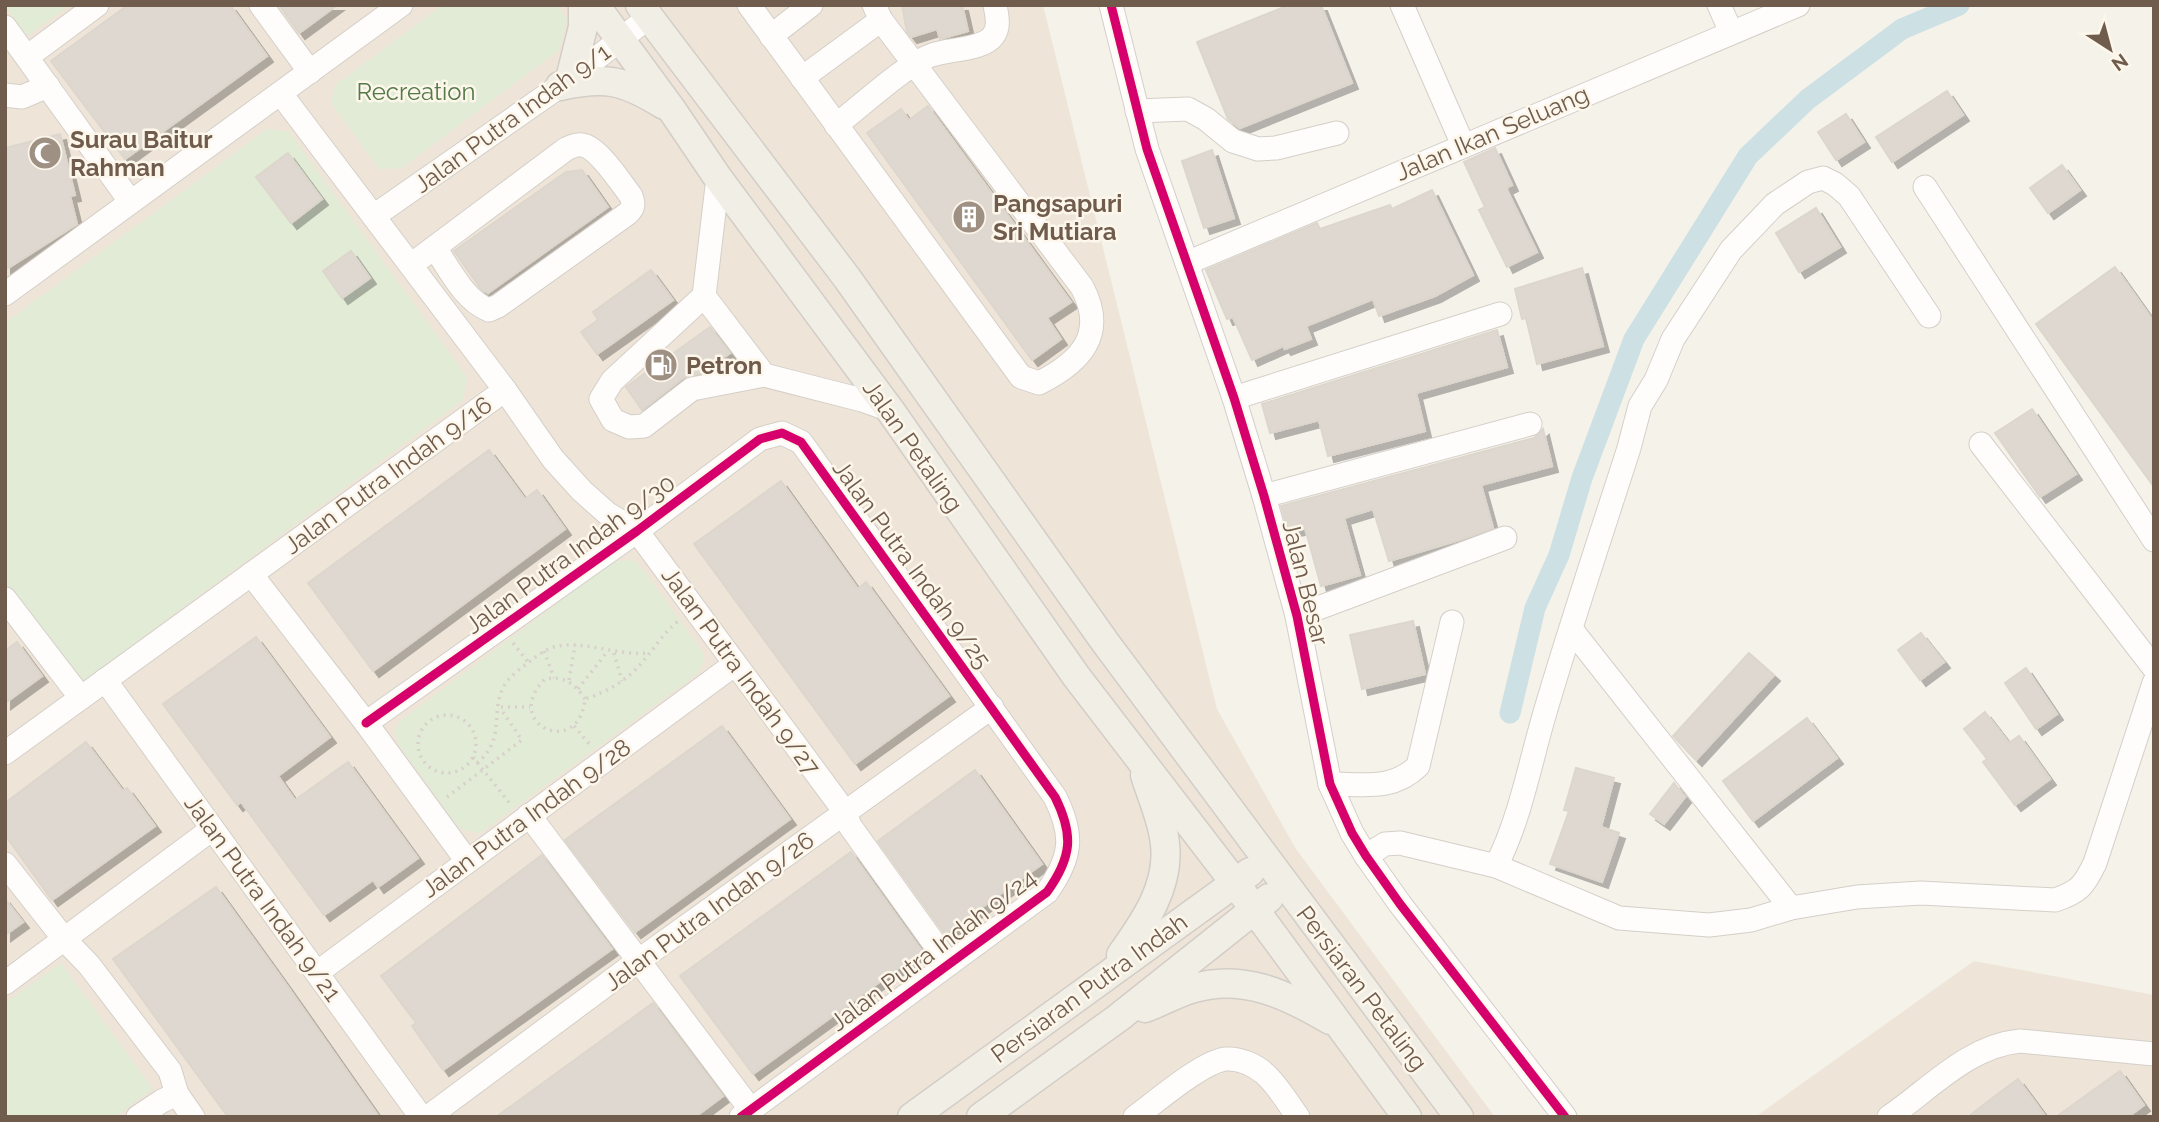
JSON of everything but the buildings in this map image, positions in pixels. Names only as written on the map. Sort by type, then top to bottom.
[{"type":"main road","points":[[583,5],[583,27],[565,83],[607,80],[642,92],[672,110]]},
{"type":"main road","name":"Jalan Petaling","points":[[595,5],[718,178],[890,410],[1076,676],[1235,883]]},
{"type":"main road","name":"Jalan Petaling","points":[[645,11],[847,278],[1105,642],[1266,860]]},
{"type":"main road","points":[[1092,985],[1121,955],[1141,926],[1152,908],[1162,878],[1166,847],[1163,829],[1140,758]]},
{"type":"main road","name":"Persiaran Putra Indah","points":[[912,1117],[1266,860]]},
{"type":"main road","name":"Persiaran Petaling","points":[[1266,860],[1459,1117]]},
{"type":"main road","name":"Persiaran Petaling","points":[[1235,883],[1407,1117]]},
{"type":"main road","name":"Persiaran Putra Indah","points":[[981,1117],[1118,1018],[1285,885]]},
{"type":"main road","points":[[1118,1018],[1188,989],[1211,983],[1233,982],[1279,992],[1341,1027]]},
{"type":"street","points":[[27,57],[97,5]]},
{"type":"street","points":[[261,5],[310,72]]},
{"type":"street","points":[[5,294],[401,5]]},
{"type":"street","points":[[749,5],[836,125],[1021,377],[1039,383],[1079,357],[1086,346],[1092,316],[1082,287],[878,13],[802,78]]},
{"type":"street","points":[[771,36],[811,5]]},
{"type":"street","points":[[836,125],[915,64],[931,55],[985,43],[994,36],[998,26],[995,5]]},
{"type":"street","name":"Jalan Besar","points":[[1111,5],[1147,149],[1234,398],[1264,496],[1297,616],[1330,784],[1352,833],[1366,856],[1565,1117]]},
{"type":"street","points":[[1402,5],[1463,145]]},
{"type":"street","points":[[1719,5],[1731,32]]},
{"type":"street","name":"Jalan Ikan Seluang","points":[[1187,263],[1798,5]]},
{"type":"street","name":"Jalan Putra Indah 9/1","points":[[374,216],[565,83],[621,40],[645,11]]},
{"type":"street","points":[[5,27],[130,201]]},
{"type":"street","points":[[5,95],[22,97],[48,86]]},
{"type":"street","name":"Jalan Putra Indah 9/16","points":[[5,753],[505,390],[281,94]]},
{"type":"street","points":[[1137,111],[1188,109],[1206,119],[1233,141],[1258,149],[1276,148],[1336,132]]},
{"type":"street","points":[[411,265],[566,149],[576,145],[583,145],[597,153],[634,203],[632,209],[619,220],[489,310],[470,298],[435,248]]},
{"type":"street","points":[[718,178],[704,296],[612,381],[601,399],[613,420],[629,428],[644,426],[692,389],[764,375],[862,400],[890,410]]},
{"type":"street","points":[[1496,866],[1507,845],[1545,711],[1640,406],[1656,380],[1673,339],[1731,250],[1775,204],[1808,182],[1823,178],[1849,196],[1929,316]]},
{"type":"street","points":[[1925,187],[2154,540]]},
{"type":"street","points":[[704,296],[764,375]]},
{"type":"street","points":[[1234,398],[1500,314]]},
{"type":"street","points":[[505,390],[553,459],[582,491],[608,514],[637,531]]},
{"type":"street","points":[[1264,496],[1530,424]]},
{"type":"street","name":"Jalan Putra Indah 9/30","points":[[366,723],[637,531],[760,439],[782,433],[801,442]]},
{"type":"street","name":"Jalan Putra Indah 9/25","points":[[801,442],[992,708]]},
{"type":"street","points":[[1981,444],[2154,668]]},
{"type":"street","name":"Jalan Putra Indah 9/27","points":[[637,531],[845,812],[850,826],[949,964]]},
{"type":"street","points":[[1297,616],[1505,538]]},
{"type":"street","points":[[251,574],[366,723],[467,861]]},
{"type":"street","points":[[5,598],[81,698]]},
{"type":"street","points":[[1330,784],[1391,784],[1406,777],[1418,766],[1452,622]]},
{"type":"street","points":[[1571,629],[1791,908]]},
{"type":"street","name":"Jalan Putra Indah 9/28","points":[[317,972],[467,861],[521,812],[735,664]]},
{"type":"street","name":"Jalan Putra Indah 9/21","points":[[105,680],[421,1117]]},
{"type":"street","points":[[1366,856],[1385,844],[1400,843],[1496,866],[1619,918],[1709,925],[1751,920],[1791,908],[1857,897],[1921,892],[2055,900],[2073,894],[2086,883],[2154,683]]},
{"type":"street","name":"Jalan Putra Indah 9/26","points":[[428,1117],[638,961],[992,708]]},
{"type":"street","name":"Jalan Putra Indah 9/24","points":[[746,1113],[1047,892],[1064,862],[1069,833],[1066,819],[1055,797],[992,708]]},
{"type":"street","points":[[521,812],[638,961],[746,1113]]},
{"type":"street","points":[[5,983],[212,829]]},
{"type":"street","points":[[5,864],[65,940],[89,965],[170,1071],[177,1094],[193,1117]]},
{"type":"street","points":[[1899,1114],[1970,1056],[2002,1043],[2020,1041],[2154,1054]]},
{"type":"street","points":[[1135,1117],[1198,1072],[1224,1059],[1237,1059],[1265,1074],[1291,1114]]},
{"type":"street","points":[[138,1117],[177,1094]]},
{"type":"path","points":[[584,699],[606,691],[622,681],[666,631],[680,620]]},
{"type":"path","points":[[510,638],[528,663]]},
{"type":"path","points":[[477,763],[491,748],[504,685],[544,651],[556,646],[575,645],[614,653],[649,653]]},
{"type":"path","points":[[569,680],[575,645]]},
{"type":"path","points":[[544,651],[554,678]]},
{"type":"path","points":[[578,689],[608,651]]},
{"type":"path","points":[[614,653],[622,681]]},
{"type":"path","points":[[554,678],[569,680],[584,699],[583,711],[575,726],[564,732],[543,729],[537,723],[530,706],[538,686],[545,679],[554,678]]},
{"type":"path","points":[[499,706],[530,706]]},
{"type":"path","points":[[440,802],[522,740],[499,706]]},
{"type":"path","points":[[473,757],[457,770],[445,774],[436,773],[428,767],[418,749],[424,725],[443,715],[464,719],[476,735],[473,757],[521,812]]},
{"type":"path","points":[[575,726],[594,750]]},
{"type":"shaded area","points":[[5,5],[1043,5],[1217,709],[1296,849],[1495,1117],[5,1117]]},
{"type":"shaded area","points":[[1974,961],[2154,995],[2154,1117],[1755,1117]]},
{"type":"green space","points":[[5,5],[70,5],[27,36]]},
{"type":"green space","name":"Recreation","points":[[443,5],[557,5],[567,19],[559,50],[402,168],[379,169],[331,103],[335,85]]},
{"type":"green space","points":[[267,129],[289,132],[467,377],[463,400],[77,686],[5,586],[5,323]]},
{"type":"green space","points":[[634,561],[644,571],[704,654],[703,664],[696,675],[480,833],[463,830],[399,745],[395,730],[399,722],[613,562]]},
{"type":"green space","points":[[61,963],[153,1089],[115,1117],[5,1117],[5,1003]]},
{"type":"waterway","points":[[1510,713],[1535,608],[1559,555],[1582,478],[1634,339],[1748,156],[1808,99],[1902,29],[1959,5]]},
{"type":"cycle path","points":[[1111,5],[1147,149],[1234,398],[1264,496],[1297,616],[1330,784],[1352,833],[1366,856],[1565,1117]]},
{"type":"cycle path","points":[[366,723],[637,531],[760,439],[782,433],[801,442],[1055,797],[1065,823],[1068,846],[1061,868],[1047,892],[741,1117]]},
{"type":"place","name":"Surau Baitur Rahman","points":[[45,153]]},
{"type":"place","name":"Pangsapuri Sri Mutiara","points":[[969,217]]},
{"type":"place","name":"Petron","points":[[661,365]]}]
